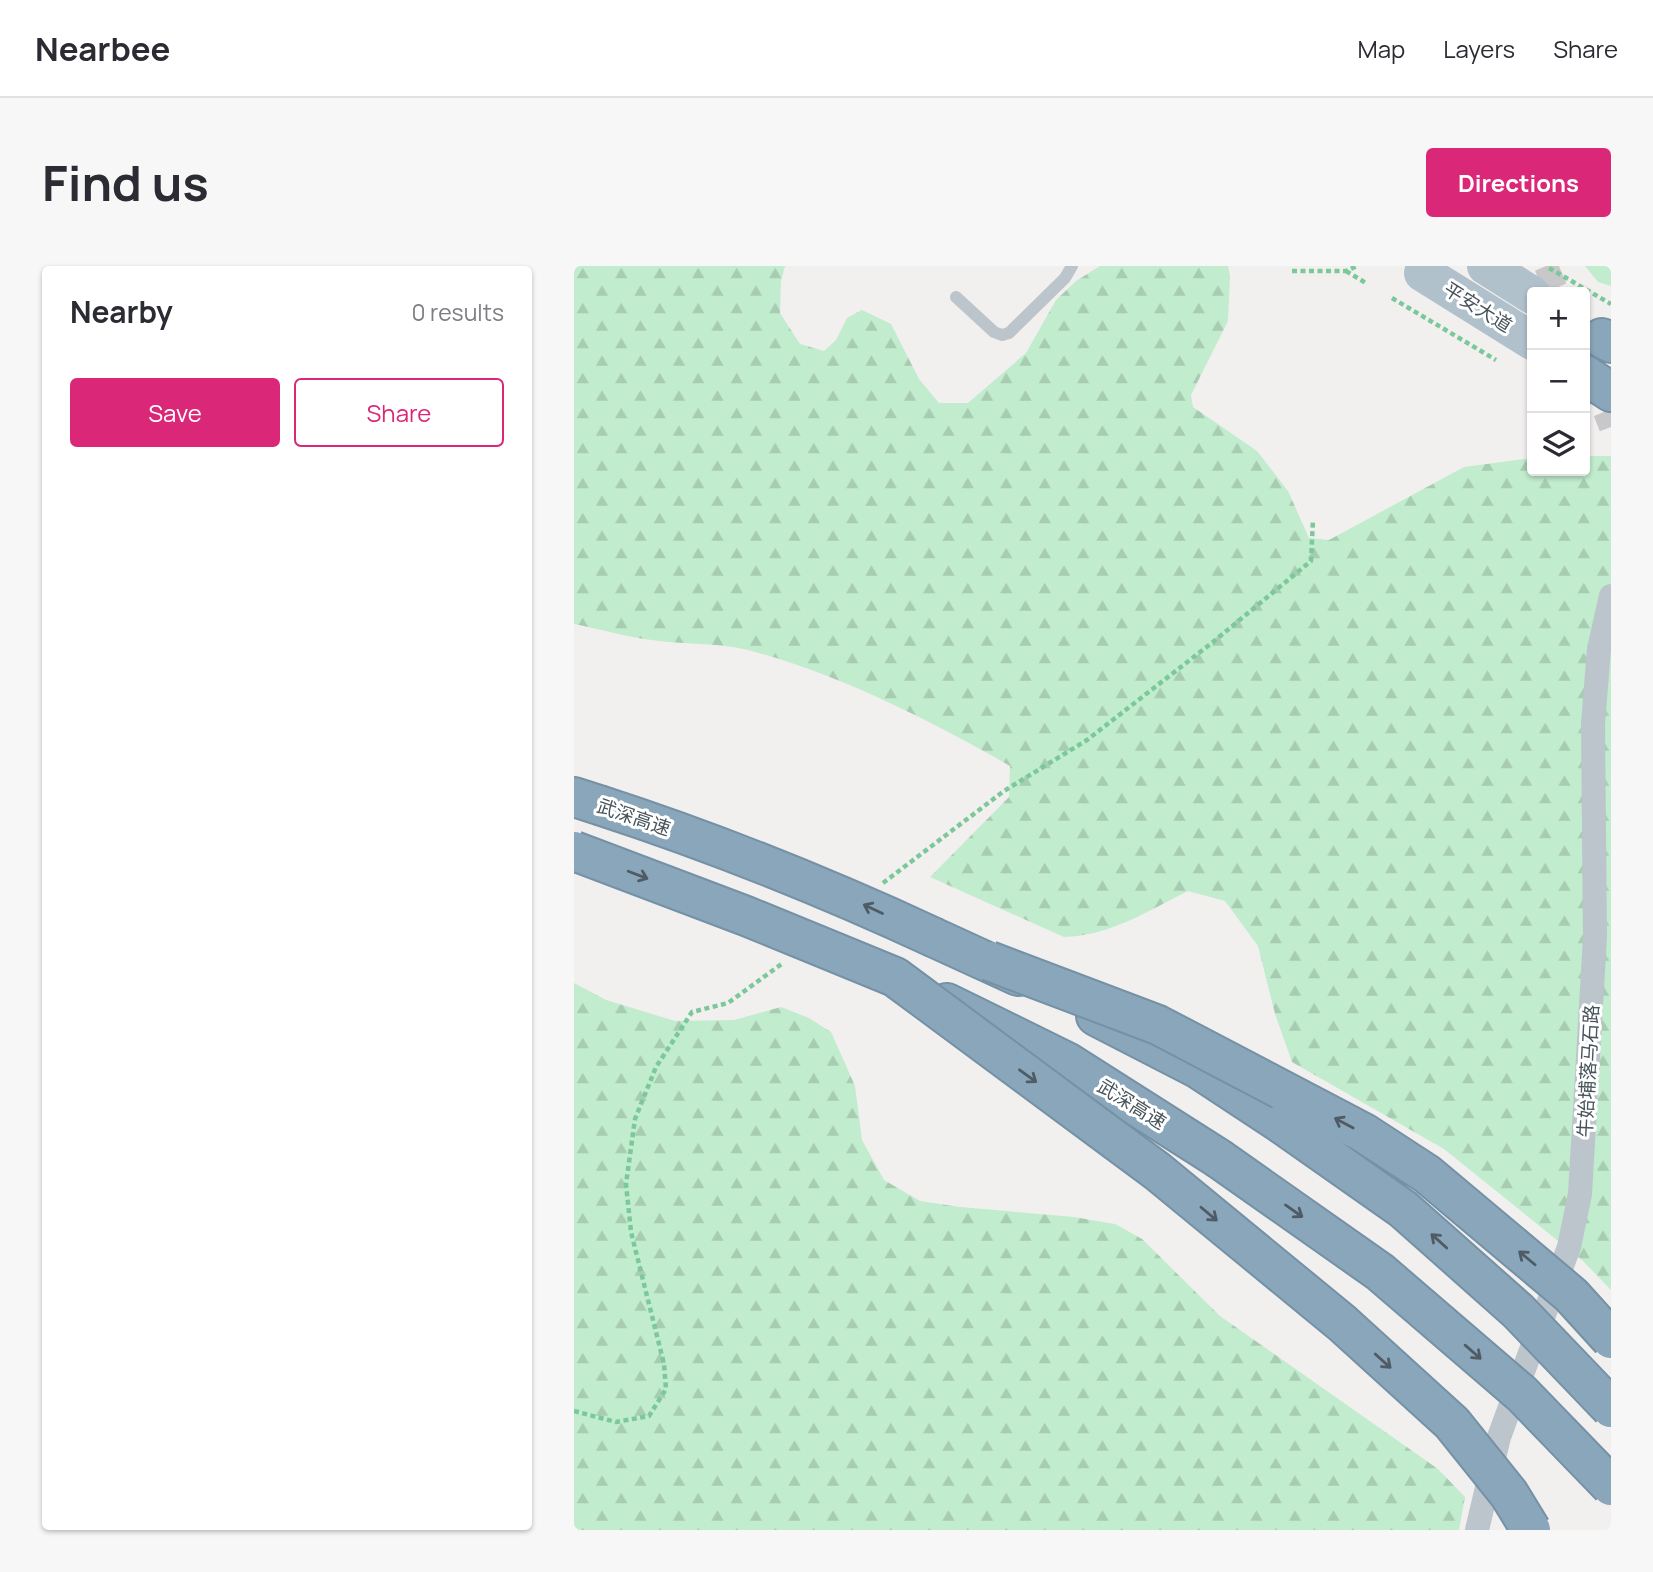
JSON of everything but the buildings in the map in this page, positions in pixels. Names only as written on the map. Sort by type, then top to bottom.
[{"type":"highway","points":[[1590,378],[1611,393]]},
{"type":"highway","name":"武深高速","points":[[586,801],[665,826],[837,892],[989,961],[1197,1068],[1403,1209],[1518,1311],[1611,1408]]},
{"type":"highway","name":"武深高速","points":[[574,851],[746,916],[895,977],[1066,1062],[1218,1158],[1380,1272],[1522,1394],[1611,1486]]},
{"type":"highway","points":[[989,961],[1158,1025],[1364,1133],[1427,1174],[1572,1295],[1611,1339]]},
{"type":"highway","points":[[895,977],[1157,1171],[1342,1323],[1452,1423],[1509,1494],[1531,1530]]},
{"type":"main road","name":"平安大道","points":[[1486,266],[1527,292]]},
{"type":"main road","name":"平安大道","points":[[1430,269],[1527,337]]},
{"type":"street","name":"牛始埔落马石路","points":[[1477,1530],[1499,1437],[1569,1247],[1580,1194],[1595,937],[1593,724],[1599,649],[1611,596]]},
{"type":"lane","points":[[956,297],[994,332],[1002,335],[1009,333],[1065,278],[1072,266]]},
{"type":"path","points":[[1292,271],[1346,271],[1357,266]]},
{"type":"path","points":[[1545,266],[1601,332]]},
{"type":"path","points":[[1346,271],[1366,283]]},
{"type":"path","points":[[1392,298],[1496,360]]},
{"type":"green space","points":[[574,266],[785,266],[781,281],[780,313],[800,344],[824,351],[836,340],[847,318],[862,310],[891,324],[919,379],[939,403],[968,403],[1026,353],[1056,300],[1076,281],[1100,266],[1228,266],[1228,321],[1191,395],[1193,407],[1257,451],[1288,491],[1309,538],[1329,540],[1464,467],[1527,459],[1527,476],[1590,476],[1590,456],[1611,456],[1611,1290],[1583,1261],[1444,1149],[1292,1062],[1275,1014],[1258,946],[1225,901],[1188,891],[1112,927],[1081,936],[1064,937],[930,877],[1009,797],[1010,766],[883,700],[782,660],[736,647],[642,639],[574,624]]},
{"type":"green space","points":[[1585,266],[1611,266],[1611,286],[1598,282]]},
{"type":"green space","points":[[574,983],[606,1000],[675,1021],[734,1020],[781,1007],[809,1018],[831,1032],[855,1086],[862,1140],[884,1180],[920,1201],[1074,1217],[1115,1224],[1142,1239],[1220,1316],[1438,1469],[1465,1497],[1459,1530],[574,1530]]},
{"type":"tunnel","points":[[1546,266],[1555,287]]},
{"type":"tunnel","points":[[1592,378],[1611,427]]}]
